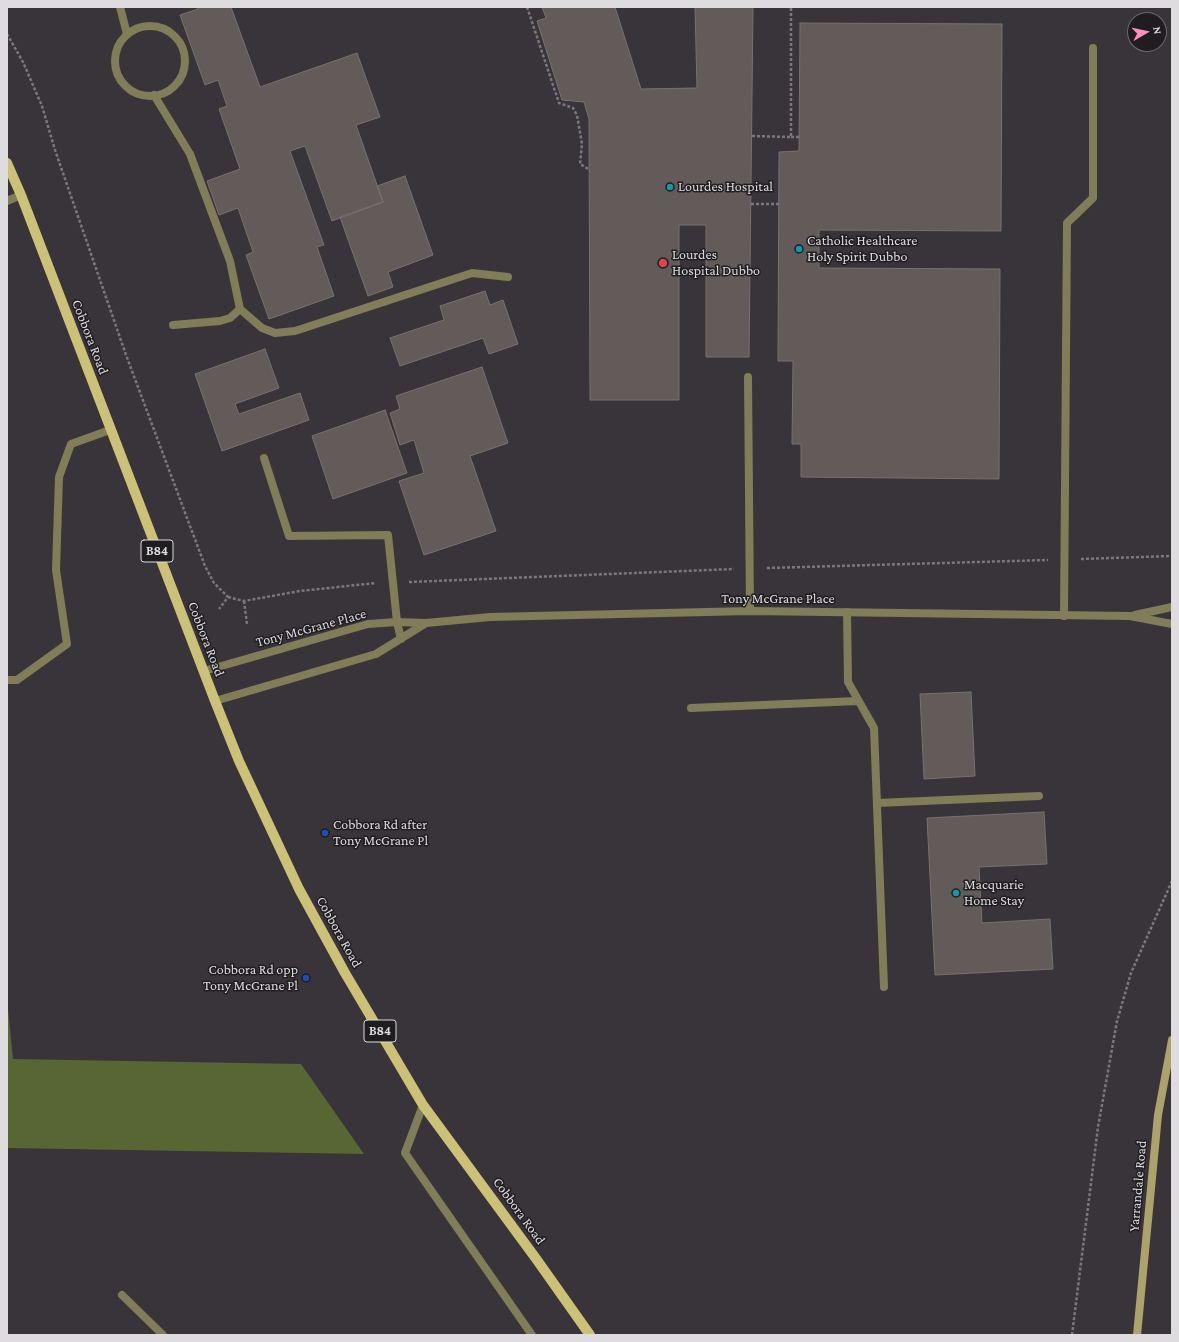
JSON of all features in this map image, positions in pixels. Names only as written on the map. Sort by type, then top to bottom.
[{"type":"main road","name":"Cobbora Road","points":[[7,163],[21,195],[110,430],[239,762],[299,890],[345,973],[423,1105],[590,1335]]},
{"type":"street","points":[[120,7],[127,34]]},
{"type":"street","points":[[148,26],[160,27],[170,32],[179,40],[184,50],[184,68],[177,83],[168,91],[146,96],[136,93],[126,86],[119,77],[115,66],[116,54],[120,43],[127,34],[137,28],[148,26]]},
{"type":"street","points":[[1064,616],[1066,223],[1093,198],[1093,48]]},
{"type":"street","points":[[154,95],[190,154],[230,261],[240,309],[262,328],[274,333],[295,331],[472,273],[508,277]]},
{"type":"street","points":[[7,201],[21,195]]},
{"type":"street","points":[[173,325],[220,322],[230,318],[240,309]]},
{"type":"street","points":[[748,377],[750,611]]},
{"type":"street","points":[[7,680],[17,680],[67,644],[56,570],[59,477],[71,444],[110,430]]},
{"type":"street","points":[[264,458],[289,536],[388,535],[397,622],[402,639]]},
{"type":"street","name":"Tony McGrane Place","points":[[1130,616],[1172,607]]},
{"type":"street","name":"Tony McGrane Place","points":[[204,671],[368,624],[397,622],[426,623],[490,617],[750,611],[1130,616],[1172,624]]},
{"type":"street","points":[[847,612],[848,682],[874,728],[884,987]]},
{"type":"street","name":"Tony McGrane Place","points":[[215,701],[376,654],[426,623]]},
{"type":"street","points":[[691,708],[858,701]]},
{"type":"street","points":[[877,803],[1039,796]]},
{"type":"street","name":"Yarrandale Road","points":[[1136,1335],[1158,1115],[1172,1040]]},
{"type":"street","points":[[423,1105],[405,1153],[532,1335]]},
{"type":"street","points":[[122,1295],[163,1335]]},
{"type":"path","points":[[527,7],[558,103],[573,108],[577,115],[582,144],[580,164],[590,170]]},
{"type":"path","points":[[791,7],[792,137]]},
{"type":"path","points":[[7,34],[23,62],[42,106],[55,150],[126,355],[205,566],[214,583],[228,597],[244,601],[314,589],[349,585],[542,575],[1172,556]]},
{"type":"path","points":[[752,136],[799,137]]},
{"type":"path","points":[[751,204],[779,204]]},
{"type":"path","points":[[219,609],[228,597]]},
{"type":"path","points":[[244,601],[247,624]]},
{"type":"path","points":[[1072,1335],[1098,1127],[1118,1022],[1131,973],[1172,881]]},
{"type":"green space","points":[[7,998],[13,1059],[301,1064],[364,1154],[7,1148]]},
{"type":"building","points":[[197,7],[231,7],[260,87],[357,53],[380,117],[356,125],[383,202],[332,221],[305,146],[290,151],[324,245],[317,247],[334,296],[269,319],[246,255],[253,252],[238,208],[219,215],[207,181],[240,169],[219,109],[227,106],[218,80],[205,85],[180,15],[198,9]]},
{"type":"building","name":"Lourdes Hospital","points":[[542,7],[615,7],[641,89],[697,88],[695,7],[753,7],[749,357],[706,357],[706,225],[679,225],[679,400],[590,400],[589,119],[584,102],[562,100],[537,21],[546,18]]},
{"type":"building","name":"Catholic Healthcare Holy Spirit Dubbo","points":[[800,23],[1002,24],[1001,231],[819,230],[819,268],[1000,269],[999,479],[801,477],[801,444],[792,444],[793,361],[778,361],[779,152],[799,151]]},
{"type":"building","points":[[405,176],[433,255],[388,272],[393,287],[368,296],[340,217],[383,202],[377,186]]},
{"type":"building","points":[[485,291],[490,305],[503,300],[518,344],[489,354],[483,338],[400,366],[390,338],[444,320],[440,306]]},
{"type":"building","points":[[265,349],[279,388],[235,404],[239,414],[300,393],[309,420],[222,451],[195,374]]},
{"type":"building","points":[[482,367],[508,443],[470,456],[496,531],[424,555],[399,481],[424,473],[414,440],[400,445],[390,413],[400,409],[396,396]]},
{"type":"building","points":[[385,410],[407,473],[333,499],[312,436]]},
{"type":"building","points":[[971,692],[975,776],[924,779],[920,694]]},
{"type":"building","name":"Macquarie Home Stay","points":[[1044,812],[1047,864],[979,867],[982,923],[1050,919],[1053,969],[935,975],[927,818]]},
{"type":"place","name":"Lourdes Hospital","points":[[670,187]]},
{"type":"place","name":"Catholic Healthcare Holy Spirit Dubbo","points":[[799,249]]},
{"type":"place","name":"Lourdes Hospital Dubbo","points":[[663,263]]},
{"type":"place","name":"Cobbora Rd after Tony McGrane Pl","points":[[325,833]]},
{"type":"place","name":"Macquarie Home Stay","points":[[956,893]]},
{"type":"place","name":"Cobbora Rd opp Tony McGrane Pl","points":[[306,978]]}]
